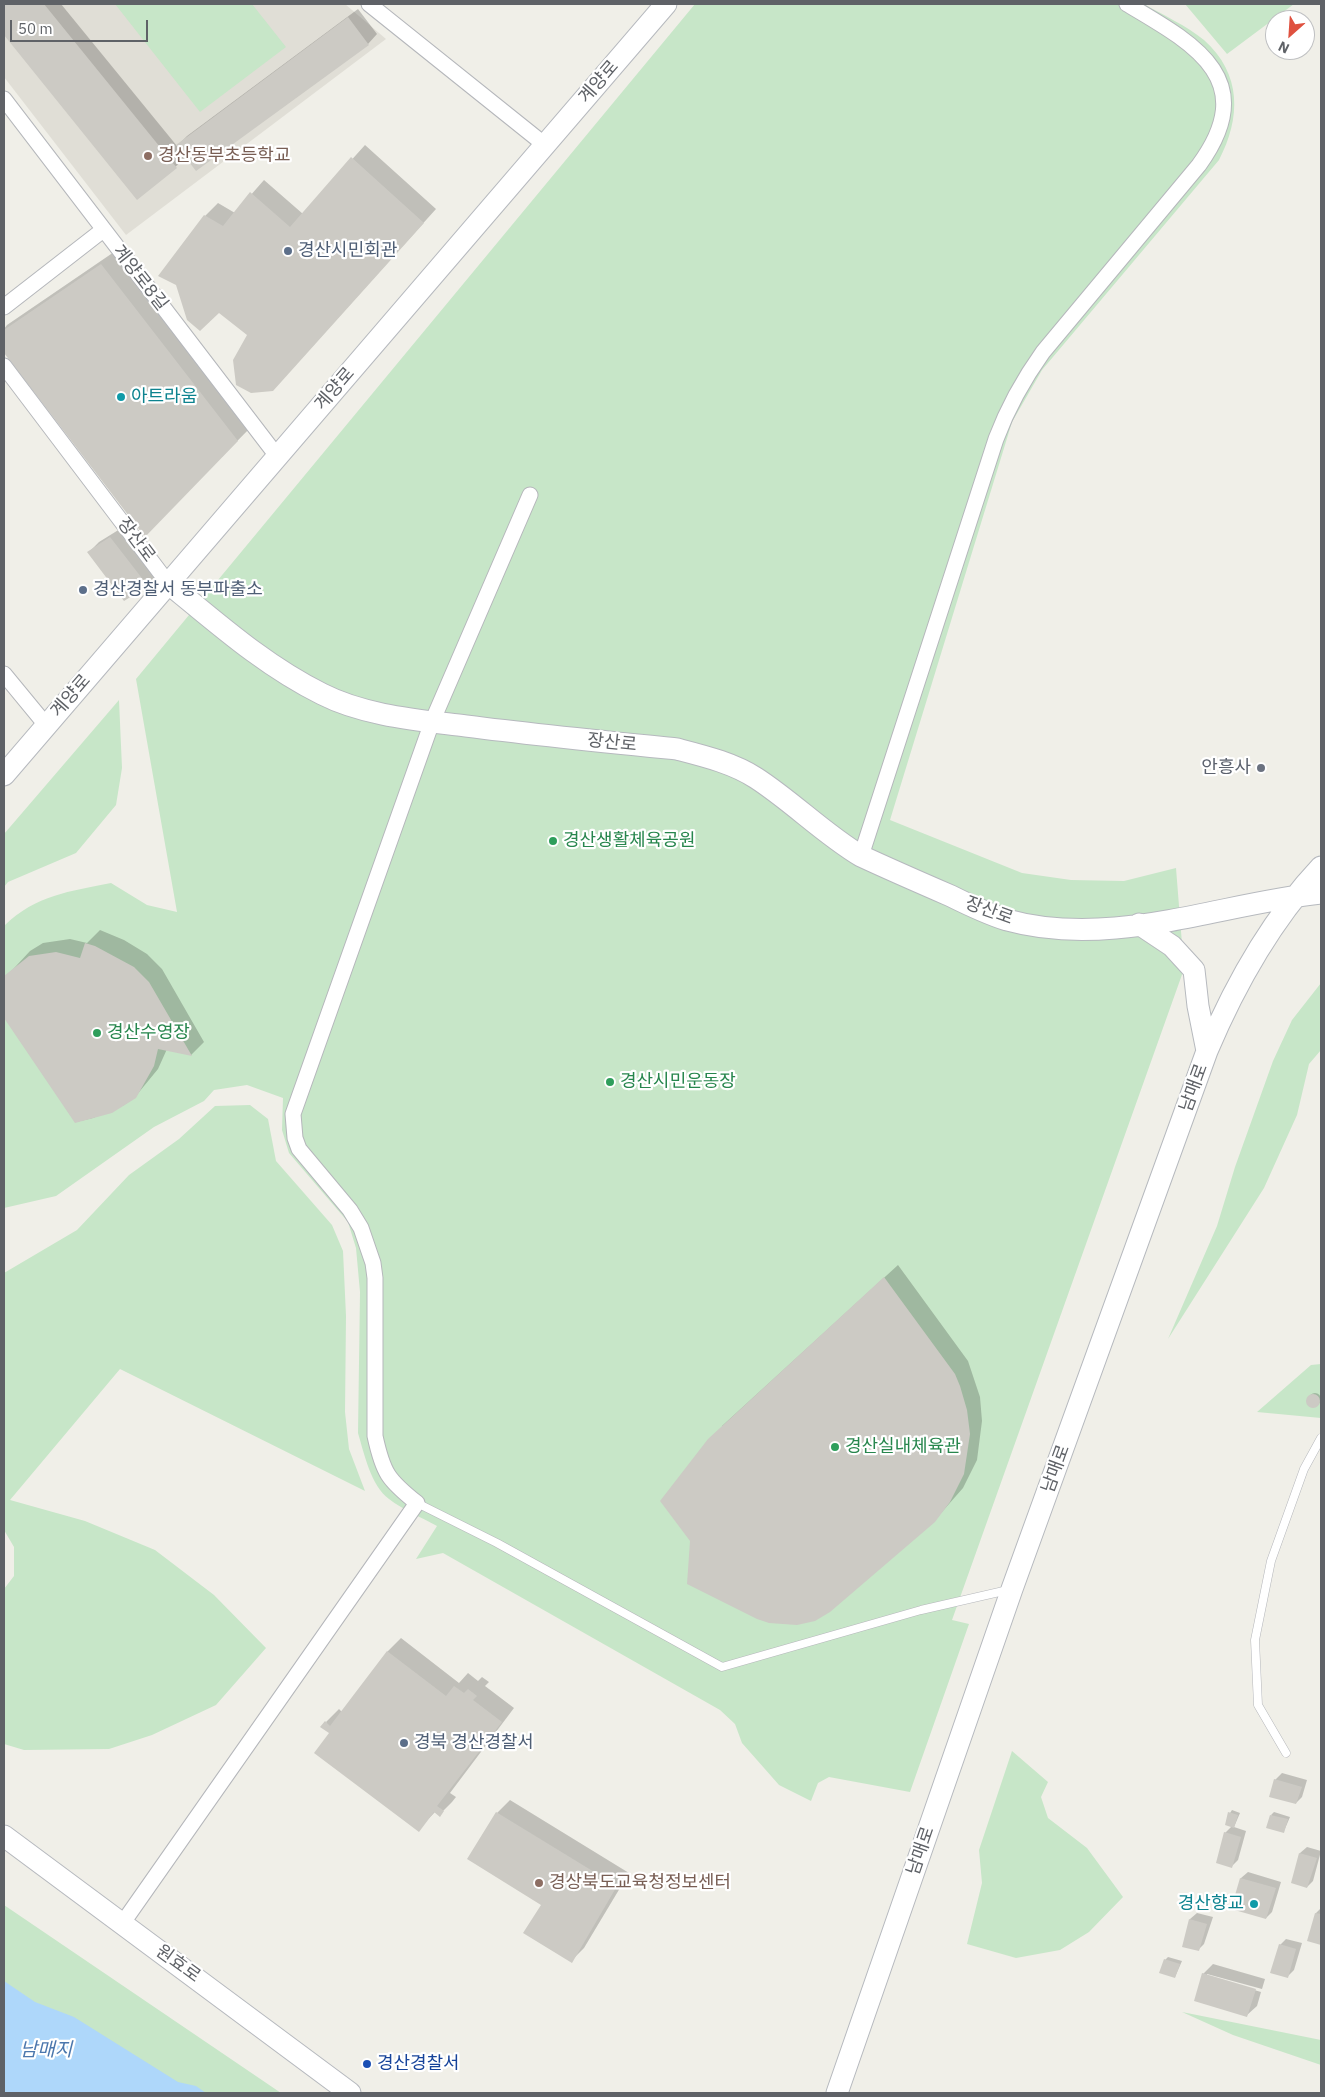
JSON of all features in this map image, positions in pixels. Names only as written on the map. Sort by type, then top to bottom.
[{"type":"street","name":"계양로","points":[[4,775],[666,4]]},
{"type":"street","points":[[862,856],[996,439],[1007,412],[1025,378],[1043,352],[1199,165],[1217,136],[1222,119],[1224,101],[1221,83],[1211,66],[1196,48],[1127,4]]},
{"type":"street","points":[[377,6],[545,145]]},
{"type":"street","name":"계양로8길","points":[[4,99],[277,456]]},
{"type":"street","points":[[4,307],[103,230]]},
{"type":"street","name":"장산로","points":[[4,366],[168,583],[236,639],[322,695],[369,710],[432,722],[677,750],[704,756],[755,777],[840,843],[862,856],[1007,920],[1039,926],[1073,929],[1139,924],[1182,919],[1294,896],[1321,893]]},
{"type":"street","points":[[122,1924],[417,1503],[392,1484],[379,1454],[375,1436],[375,1278],[367,1244],[350,1210],[299,1149],[295,1138],[293,1114],[432,722],[530,496]]},
{"type":"street","points":[[4,674],[46,726]]},
{"type":"street","name":"남매로","points":[[837,2093],[1012,1588],[1207,1051],[1236,990],[1294,896],[1321,867]]},
{"type":"street","points":[[1139,924],[1172,946],[1194,970],[1198,1006],[1207,1051]]},
{"type":"street","name":"원효로","points":[[4,1836],[350,2093]]},
{"type":"lane","points":[[1286,1754],[1258,1705],[1255,1640],[1271,1561],[1304,1469],[1321,1438]]},
{"type":"lane","points":[[417,1503],[497,1543],[722,1667],[921,1610],[1012,1588]]},
{"type":"shaded area","name":"경산동부초등학교","points":[[4,4],[345,4],[386,39],[126,235],[4,77]]},
{"type":"green space","points":[[115,4],[252,4],[286,47],[200,112]]},
{"type":"green space","name":"경산생활체육공원","points":[[695,4],[1144,4],[1183,25],[1204,40],[1225,67],[1234,97],[1234,113],[1231,128],[1219,160],[1042,370],[1012,422],[890,820],[1022,873],[1071,880],[1124,881],[1176,868],[1184,969],[952,1620],[969,1624],[910,1792],[829,1777],[818,1783],[811,1801],[779,1785],[742,1743],[735,1724],[720,1710],[443,1553],[416,1559],[437,1526],[389,1499],[377,1486],[369,1469],[358,1433],[360,1292],[356,1248],[348,1222],[289,1153],[282,1130],[283,1098],[247,1085],[214,1090],[204,1101],[154,1127],[56,1196],[4,1208],[4,926],[16,915],[41,901],[67,892],[111,883],[147,905],[177,912],[136,679]]},
{"type":"green space","points":[[1185,4],[1294,4],[1286,10],[1265,10],[1265,26],[1227,54]]},
{"type":"green space","points":[[119,700],[122,768],[116,805],[76,853],[8,882],[4,887],[4,834]]},
{"type":"green space","points":[[1321,983],[1321,1050],[1309,1064],[1297,1115],[1264,1188],[1168,1339],[1217,1226],[1235,1167],[1273,1061],[1292,1020]]},
{"type":"green space","points":[[250,1105],[268,1119],[276,1161],[332,1225],[343,1251],[346,1316],[345,1412],[349,1449],[365,1491],[120,1369],[10,1500],[85,1521],[155,1550],[214,1595],[266,1648],[216,1705],[152,1735],[109,1749],[24,1750],[4,1744],[4,1589],[14,1576],[14,1547],[4,1530],[4,1273],[77,1230],[129,1175],[179,1139],[215,1106]]},
{"type":"green space","points":[[1321,1364],[1321,1418],[1257,1412],[1311,1365]]},
{"type":"green space","points":[[1012,1751],[1048,1782],[1041,1797],[1048,1818],[1087,1848],[1123,1897],[1089,1932],[1060,1950],[1016,1958],[967,1944],[982,1883],[979,1850]]},
{"type":"green space","points":[[4,1905],[281,2093],[4,2093]]},
{"type":"green space","points":[[1182,2012],[1321,2040],[1321,2065],[1233,2035]]},
{"type":"water","name":"남매지","points":[[4,1981],[35,2002],[74,2017],[178,2082],[196,2086],[206,2093],[4,2093]]},
{"type":"building","points":[[4,4],[44,4],[177,168],[137,200],[4,35]]},
{"type":"building","points":[[348,17],[369,45],[196,171],[176,145]]},
{"type":"building","name":"경산시민회관","points":[[351,157],[424,223],[273,391],[251,393],[236,385],[233,360],[247,335],[219,313],[200,331],[187,320],[176,285],[158,276],[204,215],[223,226],[250,192],[290,227]]},
{"type":"building","name":"아트라움","points":[[101,264],[238,441],[145,537],[4,353],[4,330]]},
{"type":"building","points":[[110,537],[148,586],[124,601],[87,552]]},
{"type":"building","name":"경산수영장","points":[[85,943],[95,946],[134,967],[149,982],[192,1056],[158,1049],[154,1066],[136,1098],[112,1113],[75,1123],[4,1018],[4,976],[29,956],[56,952],[80,958]]},
{"type":"building","name":"경산실내체육관","points":[[884,1277],[955,1374],[960,1386],[967,1410],[970,1434],[964,1474],[950,1502],[935,1522],[830,1612],[815,1621],[797,1625],[769,1623],[757,1619],[687,1584],[690,1541],[660,1501],[708,1439]]},
{"type":"building","points":[[1313,1394],[1318,1396],[1320,1401],[1318,1406],[1313,1408],[1308,1406],[1306,1401],[1308,1396]]},
{"type":"building","name":"경북 경산경찰서","points":[[387,1651],[446,1696],[454,1686],[464,1693],[468,1689],[477,1696],[473,1700],[502,1722],[437,1806],[444,1811],[440,1817],[434,1812],[419,1832],[314,1753],[329,1733],[320,1727],[325,1721],[330,1726]]},
{"type":"building","points":[[1274,1779],[1302,1787],[1296,1804],[1269,1797]]},
{"type":"building","points":[[496,1812],[617,1886],[572,1963],[523,1933],[541,1905],[467,1859]]},
{"type":"building","points":[[1228,1812],[1238,1815],[1234,1828],[1225,1825]]},
{"type":"building","points":[[1270,1815],[1288,1819],[1284,1833],[1266,1828]]},
{"type":"building","points":[[1224,1832],[1241,1837],[1232,1868],[1216,1863]]},
{"type":"building","points":[[1299,1853],[1317,1858],[1307,1888],[1291,1883]]},
{"type":"building","points":[[1240,1878],[1276,1888],[1266,1919],[1231,1909]]},
{"type":"building","points":[[1315,1913],[1321,1914],[1321,1945],[1307,1941]]},
{"type":"building","points":[[1189,1919],[1207,1924],[1199,1951],[1182,1947]]},
{"type":"building","points":[[1279,1944],[1296,1949],[1288,1978],[1270,1973]]},
{"type":"building","points":[[1164,1959],[1180,1964],[1175,1978],[1159,1973]]},
{"type":"building","points":[[1202,1973],[1256,1989],[1247,2017],[1194,2001]]},
{"type":"place","name":"경산동부초등학교","points":[[148,156]]},
{"type":"place","name":"경산시민회관","points":[[288,251]]},
{"type":"place","name":"아트라움","points":[[121,397]]},
{"type":"place","name":"경산경찰서 동부파출소","points":[[83,590]]},
{"type":"place","name":"안흥사","points":[[1261,768]]},
{"type":"place","name":"경산생활체육공원","points":[[553,841]]},
{"type":"place","name":"경산수영장","points":[[97,1033]]},
{"type":"place","name":"경산시민운동장","points":[[610,1082]]},
{"type":"place","name":"경산실내체육관","points":[[835,1447]]},
{"type":"place","name":"경북 경산경찰서","points":[[404,1743]]},
{"type":"place","name":"경상북도교육청정보센터","points":[[539,1883]]},
{"type":"place","name":"경산향교","points":[[1254,1904]]},
{"type":"place","name":"경산경찰서","points":[[367,2064]]}]
